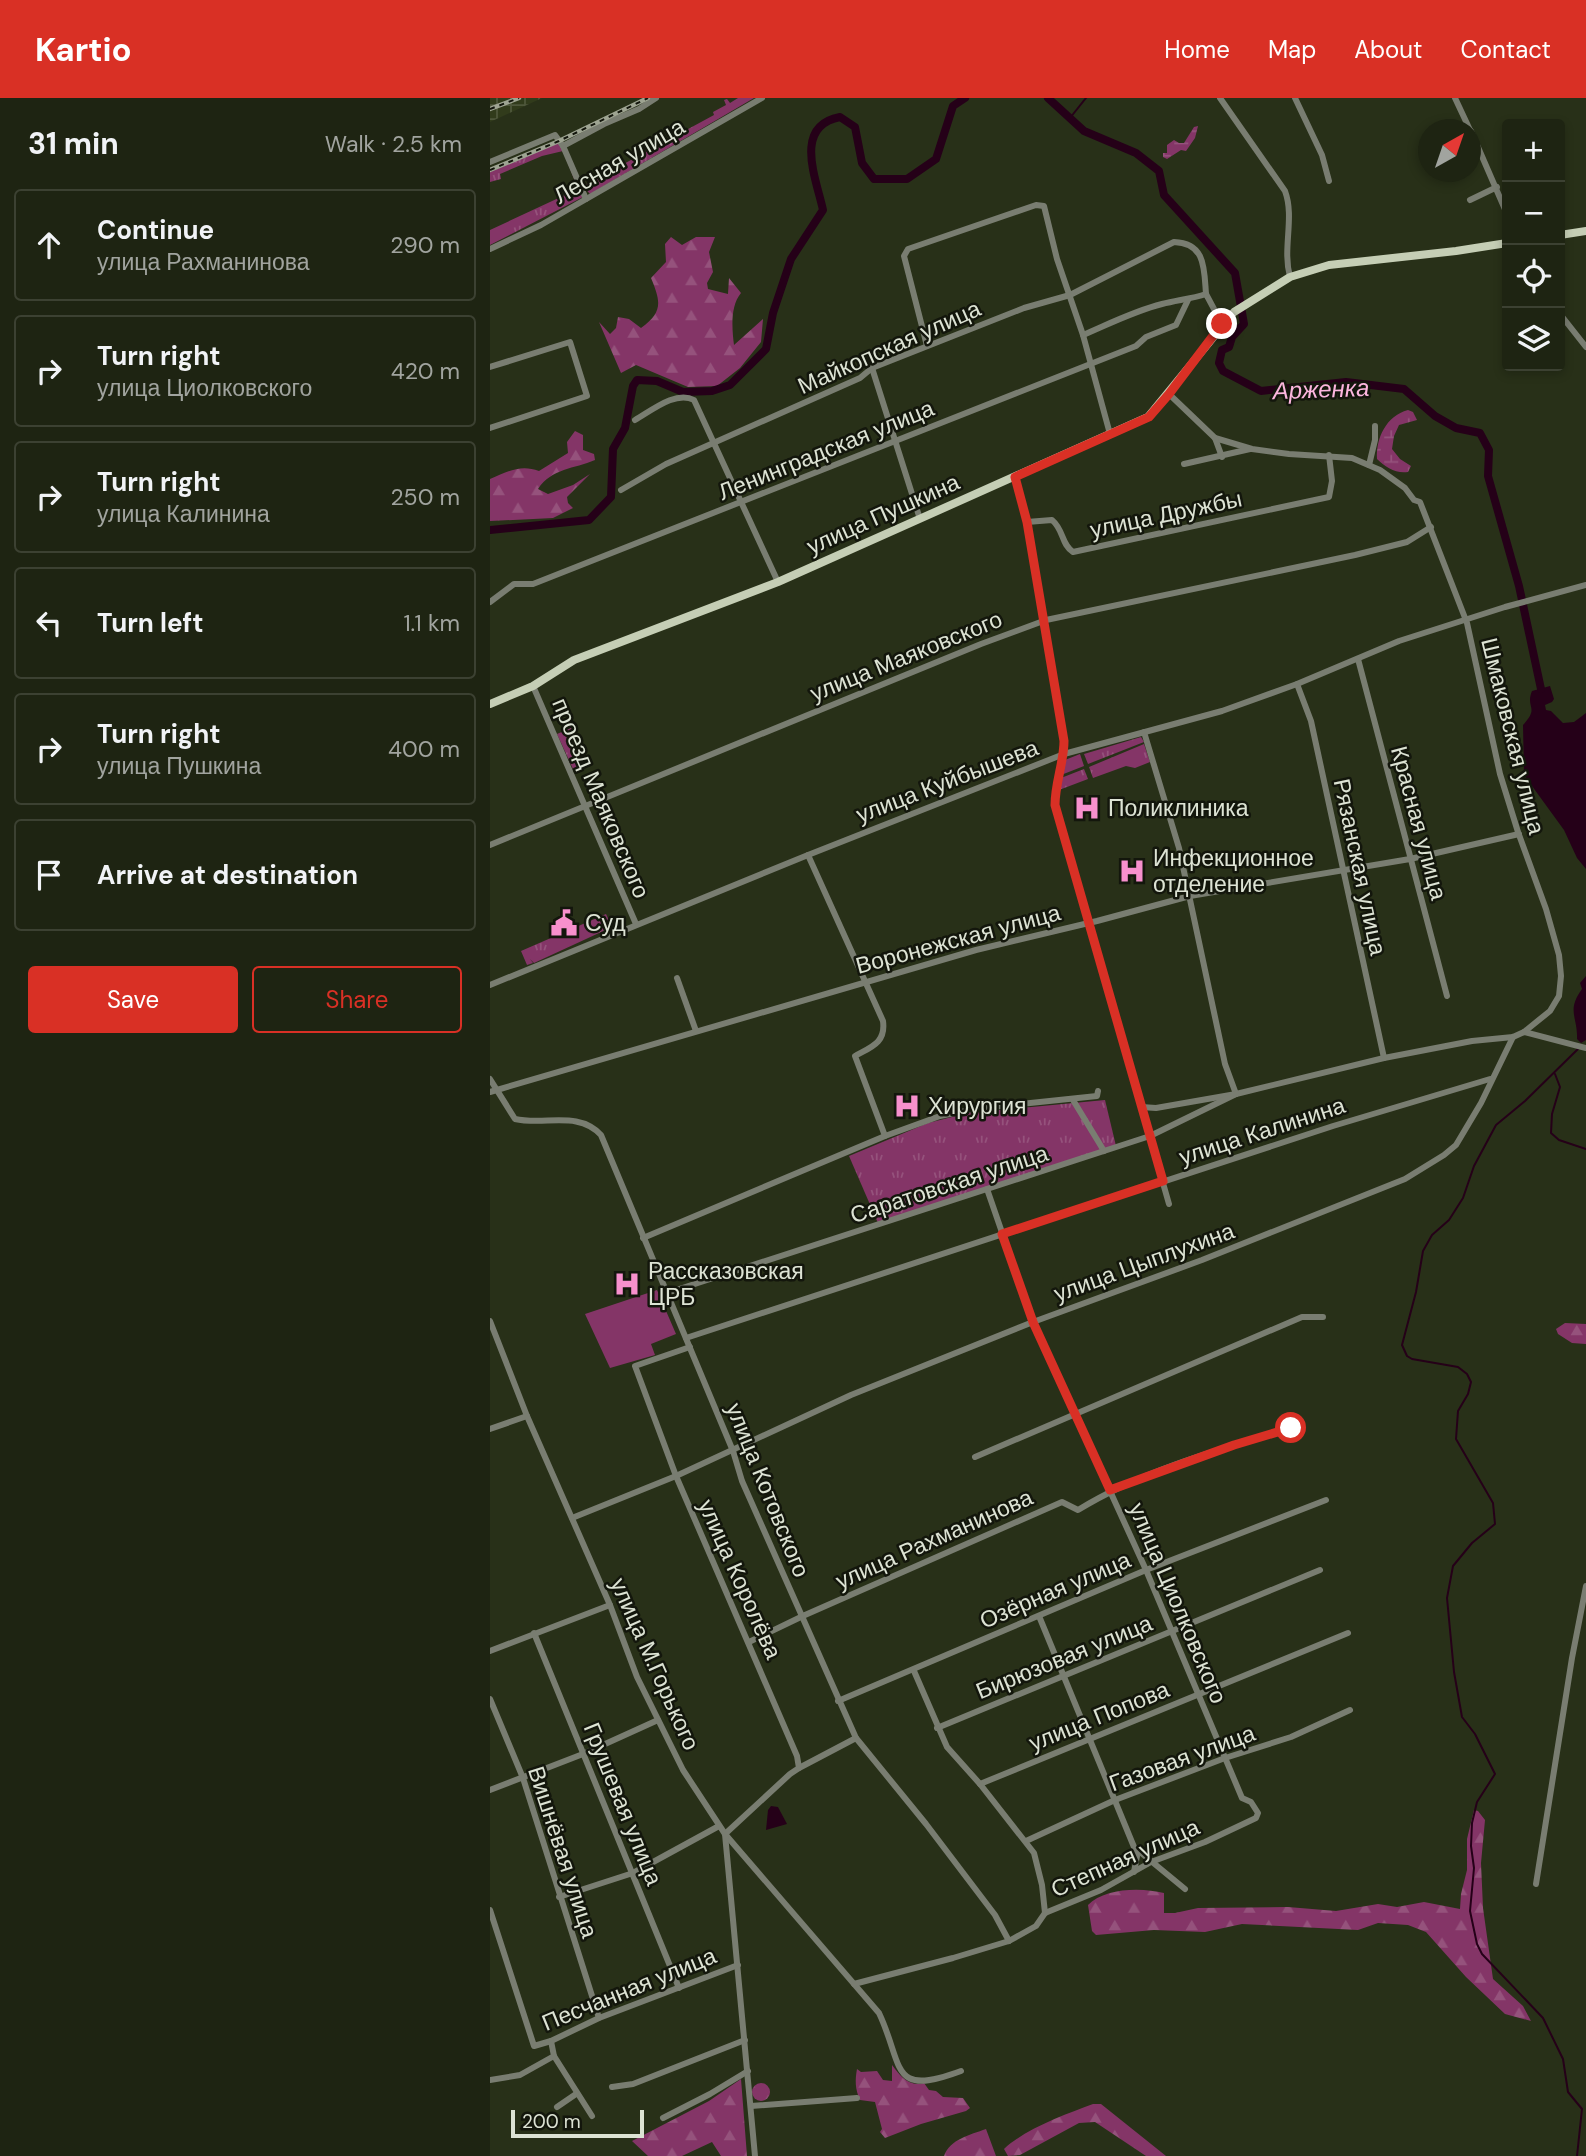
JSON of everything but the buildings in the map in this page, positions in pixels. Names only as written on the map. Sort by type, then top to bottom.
[{"type":"main road","points":[[1565,234],[1586,231]]},
{"type":"main road","name":"улица Пушкина","points":[[490,704],[533,686],[574,660],[778,582],[1149,417],[1234,312],[1290,276],[1329,265],[1502,244]]},
{"type":"street","points":[[563,146],[656,98]]},
{"type":"street","name":"Лесная улица","points":[[490,249],[541,225],[762,98]]},
{"type":"street","points":[[1220,98],[1285,191],[1290,204],[1287,242],[1290,276]]},
{"type":"street","points":[[1295,98],[1322,155],[1329,181]]},
{"type":"street","points":[[1455,98],[1465,119]]},
{"type":"street","points":[[490,162],[555,135],[563,146],[586,199]]},
{"type":"street","points":[[1481,153],[1502,200]]},
{"type":"street","points":[[1471,200],[1497,187]]},
{"type":"street","points":[[927,346],[904,256],[908,250],[1011,213],[1036,205],[1044,206],[1057,259],[1083,335],[1110,434]]},
{"type":"street","name":"Майкопская улица","points":[[621,490],[666,464],[860,378],[872,368],[1024,308],[1070,295],[1174,242],[1187,243],[1197,250],[1206,269],[1206,294]]},
{"type":"street","points":[[1083,335],[1136,312],[1206,294],[1222,324]]},
{"type":"street","name":"Ленинградская улица","points":[[491,599],[514,583],[533,584],[1136,345],[1146,337],[1176,325],[1188,300]]},
{"type":"street","points":[[1565,320],[1586,347]]},
{"type":"street","points":[[490,367],[570,342],[587,396],[490,428]]},
{"type":"street","points":[[872,368],[920,519]]},
{"type":"street","name":"Шмаковская улица","points":[[1169,394],[1215,438],[1252,449],[1352,458],[1394,480],[1420,502],[1466,620],[1500,774],[1559,955],[1559,996],[1550,1011],[1524,1032],[1513,1037]]},
{"type":"street","points":[[635,420],[673,399],[688,397],[697,405],[778,582]]},
{"type":"street","points":[[1368,465],[1376,440],[1374,426]]},
{"type":"street","points":[[1215,438],[1222,457]]},
{"type":"street","name":"Шмаковская улица","points":[[1184,464],[1252,449]]},
{"type":"street","name":"улица Дружбы","points":[[1027,522],[1052,520],[1060,526],[1067,548],[1073,552],[1329,497],[1332,481],[1329,455]]},
{"type":"street","points":[[1015,477],[1027,522],[1064,754],[1055,789],[1055,805],[1169,1204]]},
{"type":"street","name":"улица Маяковского","points":[[490,845],[981,643],[1044,621],[1355,555],[1407,542],[1431,527]]},
{"type":"street","name":"улица Куйбышева","points":[[490,985],[1064,754],[1222,711],[1297,684],[1399,641],[1505,607],[1586,585]]},
{"type":"street","name":"Красная улица","points":[[1358,659],[1447,996]]},
{"type":"street","name":"Рязанская улица","points":[[1297,684],[1311,721],[1384,1058]]},
{"type":"street","name":"проезд Маяковского","points":[[533,686],[636,924]]},
{"type":"street","points":[[1144,732],[1179,848],[1225,1065],[1236,1094]]},
{"type":"street","name":"Воронежская улица","points":[[493,1091],[976,950],[1190,896],[1410,859],[1519,834]]},
{"type":"street","points":[[808,855],[883,1021],[884,1032],[878,1043],[855,1056],[885,1136]]},
{"type":"street","points":[[677,978],[696,1031]]},
{"type":"street","points":[[1524,1032],[1586,1048]]},
{"type":"street","name":"Саратовская улица","points":[[1141,1107],[1156,1108],[1236,1094],[1384,1058],[1472,1041],[1513,1037]]},
{"type":"street","name":"улица Цыплухина","points":[[572,1518],[733,1451],[851,1395],[1405,1179],[1456,1145],[1481,1103],[1490,1079],[1513,1037]]},
{"type":"street","points":[[490,1079],[493,1091]]},
{"type":"street","name":"улица Калинина","points":[[686,1338],[1333,1126],[1490,1079]]},
{"type":"street","name":"улица Котовского","points":[[493,1091],[515,1119],[572,1120],[590,1125],[606,1144],[733,1451],[742,1481],[856,1738],[995,1915],[1009,1941]]},
{"type":"street","points":[[643,1238],[933,1118],[959,1111],[1073,1100],[1097,1096],[1098,1091]]},
{"type":"street","name":"Саратовская улица","points":[[667,1293],[1150,1136],[1236,1094]]},
{"type":"street","points":[[1073,1100],[1104,1151]]},
{"type":"street","name":"улица Циолковского","points":[[986,1189],[1033,1322],[1146,1570],[1242,1798],[1257,1809],[1256,1818]]},
{"type":"street","points":[[975,1457],[1302,1317],[1323,1317]]},
{"type":"street","name":"улица М.Горького","points":[[490,1321],[527,1416],[610,1605],[637,1677],[683,1770],[725,1834],[879,2014],[890,2037],[901,2073],[912,2081],[934,2081],[961,2071]]},
{"type":"street","name":"улица Королёва","points":[[690,1347],[635,1366],[676,1476],[797,1756],[799,1768]]},
{"type":"street","points":[[490,1429],[527,1416]]},
{"type":"street","name":"улица Рахманинова","points":[[748,1642],[1062,1502],[1078,1510],[1110,1490],[1234,1445],[1291,1428]]},
{"type":"street","name":"Озёрная улица","points":[[838,1701],[914,1671],[1146,1570],[1326,1500]]},
{"type":"street","name":"Бирюзовая улица","points":[[937,1728],[1320,1570]]},
{"type":"street","points":[[1536,1884],[1586,1586]]},
{"type":"street","points":[[490,1651],[610,1605]]},
{"type":"street","points":[[1039,1616],[1138,1856],[1133,1872]]},
{"type":"street","name":"Грушевая улица","points":[[534,1633],[679,1988]]},
{"type":"street","name":"улица Попова","points":[[980,1784],[1089,1737],[1348,1633]]},
{"type":"street","points":[[914,1671],[947,1747],[1034,1853],[1045,1913]]},
{"type":"street","name":"Вишнёвая улица","points":[[490,1699],[523,1778],[599,2018]]},
{"type":"street","name":"Газовая улица","points":[[1026,1841],[1115,1800],[1226,1758],[1291,1737],[1350,1710]]},
{"type":"street","points":[[490,1790],[583,1754],[657,1720]]},
{"type":"street","points":[[755,2156],[725,1834],[790,1774],[856,1738]]},
{"type":"street","name":"Степная улица","points":[[854,1984],[1009,1941],[1036,1926],[1045,1913],[1101,1890],[1152,1861],[1205,1842],[1256,1818]]},
{"type":"street","points":[[559,1896],[633,1873],[719,1826]]},
{"type":"street","points":[[1134,1847],[1185,1889]]},
{"type":"street","name":"Песчанная улица","points":[[490,1910],[534,2046],[738,1965]]},
{"type":"street","points":[[612,2087],[633,2084],[745,2040]]},
{"type":"street","points":[[551,2041],[554,2056],[592,2116]]},
{"type":"street","points":[[490,2080],[520,2075],[554,2056]]},
{"type":"street","points":[[663,2118],[748,2071]]},
{"type":"street","points":[[557,2107],[576,2094]]},
{"type":"street","points":[[751,2106],[857,2098]]},
{"type":"shaded area","points":[[490,98],[542,98],[490,122]]},
{"type":"shaded area","points":[[1550,686],[1554,699],[1545,705],[1546,710],[1551,711],[1563,723],[1574,722],[1586,713],[1586,869],[1577,858],[1564,830],[1524,775],[1523,725],[1531,714],[1530,697],[1532,691]]},
{"type":"shaded area","points":[[1586,976],[1586,1040],[1581,1043],[1577,1039],[1574,1009],[1582,989],[1580,983]]},
{"type":"shaded area","points":[[771,1806],[778,1807],[787,1824],[766,1830],[768,1810]]},
{"type":"green space","points":[[738,98],[754,98],[590,194],[583,186],[714,115],[713,112],[726,105],[724,100],[727,99],[730,103]]},
{"type":"green space","points":[[1198,126],[1195,138],[1186,151],[1181,150],[1167,159],[1163,157],[1163,153],[1167,153],[1167,145],[1174,140],[1184,143],[1194,127]]},
{"type":"green space","points":[[559,142],[563,151],[542,156],[500,174],[501,179],[490,182],[490,172]]},
{"type":"green space","points":[[564,153],[583,197],[490,245],[490,230],[578,189]]},
{"type":"green space","points":[[671,237],[682,245],[696,237],[715,237],[709,252],[713,272],[707,283],[708,289],[728,294],[729,278],[741,293],[733,311],[734,345],[763,319],[761,342],[740,368],[717,386],[688,387],[636,365],[621,373],[599,322],[610,334],[616,328],[618,317],[629,319],[641,328],[653,317],[658,300],[651,278],[666,262],[665,244]]},
{"type":"green space","points":[[1408,410],[1413,412],[1417,420],[1399,425],[1392,449],[1400,459],[1411,466],[1408,472],[1399,472],[1377,459],[1378,443],[1388,423]]},
{"type":"green space","points":[[575,431],[583,435],[583,450],[594,454],[595,460],[557,473],[538,489],[548,494],[573,485],[590,474],[567,497],[573,508],[553,518],[490,521],[490,479],[520,469],[539,471],[568,453],[567,442]]},
{"type":"green space","points":[[571,728],[586,764],[573,769],[557,734]]},
{"type":"green space","points":[[1141,737],[1144,742],[1088,764],[1084,754]]},
{"type":"green space","points":[[1144,744],[1150,762],[1135,768],[1126,766],[1093,778],[1089,767]]},
{"type":"green space","points":[[1080,754],[1084,766],[1061,775],[1065,760]]},
{"type":"green space","points":[[1084,769],[1088,779],[1059,790],[1061,778]]},
{"type":"green space","points":[[606,914],[612,927],[534,963],[530,959],[533,963],[527,965],[521,951]]},
{"type":"green space","points":[[1105,1100],[1116,1146],[878,1223],[849,1156],[928,1123],[968,1113]]},
{"type":"green space","points":[[657,1290],[676,1334],[651,1344],[655,1355],[610,1368],[585,1314]]},
{"type":"green space","points":[[1565,1323],[1586,1324],[1586,1344],[1572,1343],[1558,1334],[1556,1329]]},
{"type":"green space","points":[[1474,1810],[1485,1820],[1481,1863],[1483,1908],[1493,1979],[1523,2006],[1531,2021],[1505,2014],[1466,1977],[1426,1932],[1408,1925],[1378,1923],[1358,1930],[1242,1924],[1205,1932],[1154,1930],[1096,1935],[1092,1931],[1088,1905],[1103,1895],[1123,1890],[1164,1893],[1164,1913],[1198,1908],[1288,1907],[1336,1911],[1378,1904],[1397,1907],[1424,1902],[1460,1909],[1467,1870],[1467,1839]]},
{"type":"green space","points":[[892,2065],[910,2082],[924,2083],[929,2090],[936,2091],[943,2097],[963,2098],[970,2108],[885,2138],[880,2132],[882,2129],[875,2102],[860,2100],[856,2077],[857,2069],[861,2072],[877,2071],[883,2080],[892,2081]]},
{"type":"green space","points":[[741,2079],[747,2156],[721,2156],[712,2142],[682,2156],[648,2156],[632,2141],[709,2101]]},
{"type":"green space","points":[[761,2083],[767,2086],[770,2092],[767,2098],[761,2101],[755,2098],[752,2092],[755,2086]]},
{"type":"green space","points":[[1093,2104],[1101,2104],[1166,2156],[1146,2156],[1095,2122],[1079,2123],[1020,2155],[1008,2156],[1004,2149],[1034,2129]]},
{"type":"green space","points":[[986,2129],[996,2156],[944,2156],[951,2145]]},
{"type":"waterway","name":"Арженка","points":[[490,530],[589,520],[611,497],[613,449],[625,428],[633,386],[637,380],[657,381],[683,392],[712,391],[730,385],[766,349],[773,313],[791,259],[823,210],[811,155],[812,142],[825,122],[840,117],[855,127],[862,163],[874,179],[907,179],[936,159],[953,106],[965,98]]},
{"type":"waterway","name":"Арженка","points":[[1048,98],[1084,131],[1136,153],[1159,171],[1164,195],[1235,273],[1244,324],[1232,337],[1229,347],[1222,350],[1219,363],[1223,371],[1261,391],[1346,382],[1404,389],[1435,416],[1456,428],[1480,433],[1489,450],[1488,476],[1519,586],[1541,689]]},
{"type":"waterway","points":[[1070,118],[1086,98]]},
{"type":"waterway","points":[[1577,2156],[1582,2109],[1568,2092],[1563,2059],[1543,2018],[1482,1954],[1477,1944],[1470,1911],[1474,1868],[1472,1823],[1477,1802],[1495,1774],[1475,1734],[1462,1717],[1454,1672],[1447,1598],[1453,1566],[1472,1543],[1495,1524],[1493,1503],[1456,1439],[1458,1411],[1468,1394],[1471,1382],[1467,1374],[1458,1367],[1412,1359],[1407,1356],[1402,1345],[1416,1292],[1423,1251],[1432,1235],[1449,1220],[1463,1198],[1474,1166],[1496,1125],[1525,1101],[1578,1049]]},
{"type":"waterway","points":[[1555,1074],[1560,1087],[1552,1114],[1551,1133],[1559,1140],[1586,1149]]},
{"type":"railway","points":[[490,109],[519,98]]},
{"type":"railway","points":[[490,170],[559,141],[648,98]]},
{"type":"place","name":"Поликлиника","points":[[1087,808]]},
{"type":"place","name":"Инфекционное отделение","points":[[1132,871]]},
{"type":"place","name":"Суд","points":[[564,923]]},
{"type":"place","name":"Хирургия","points":[[907,1106]]},
{"type":"place","name":"Рассказовская ЦРБ","points":[[627,1284]]},
{"type":"route","points":[[1222,324],[1149,417],[1015,477],[1027,522],[1064,741],[1064,754],[1055,789],[1055,805],[1163,1181],[1002,1234],[1033,1322],[1110,1490],[1234,1445],[1291,1428]]}]
